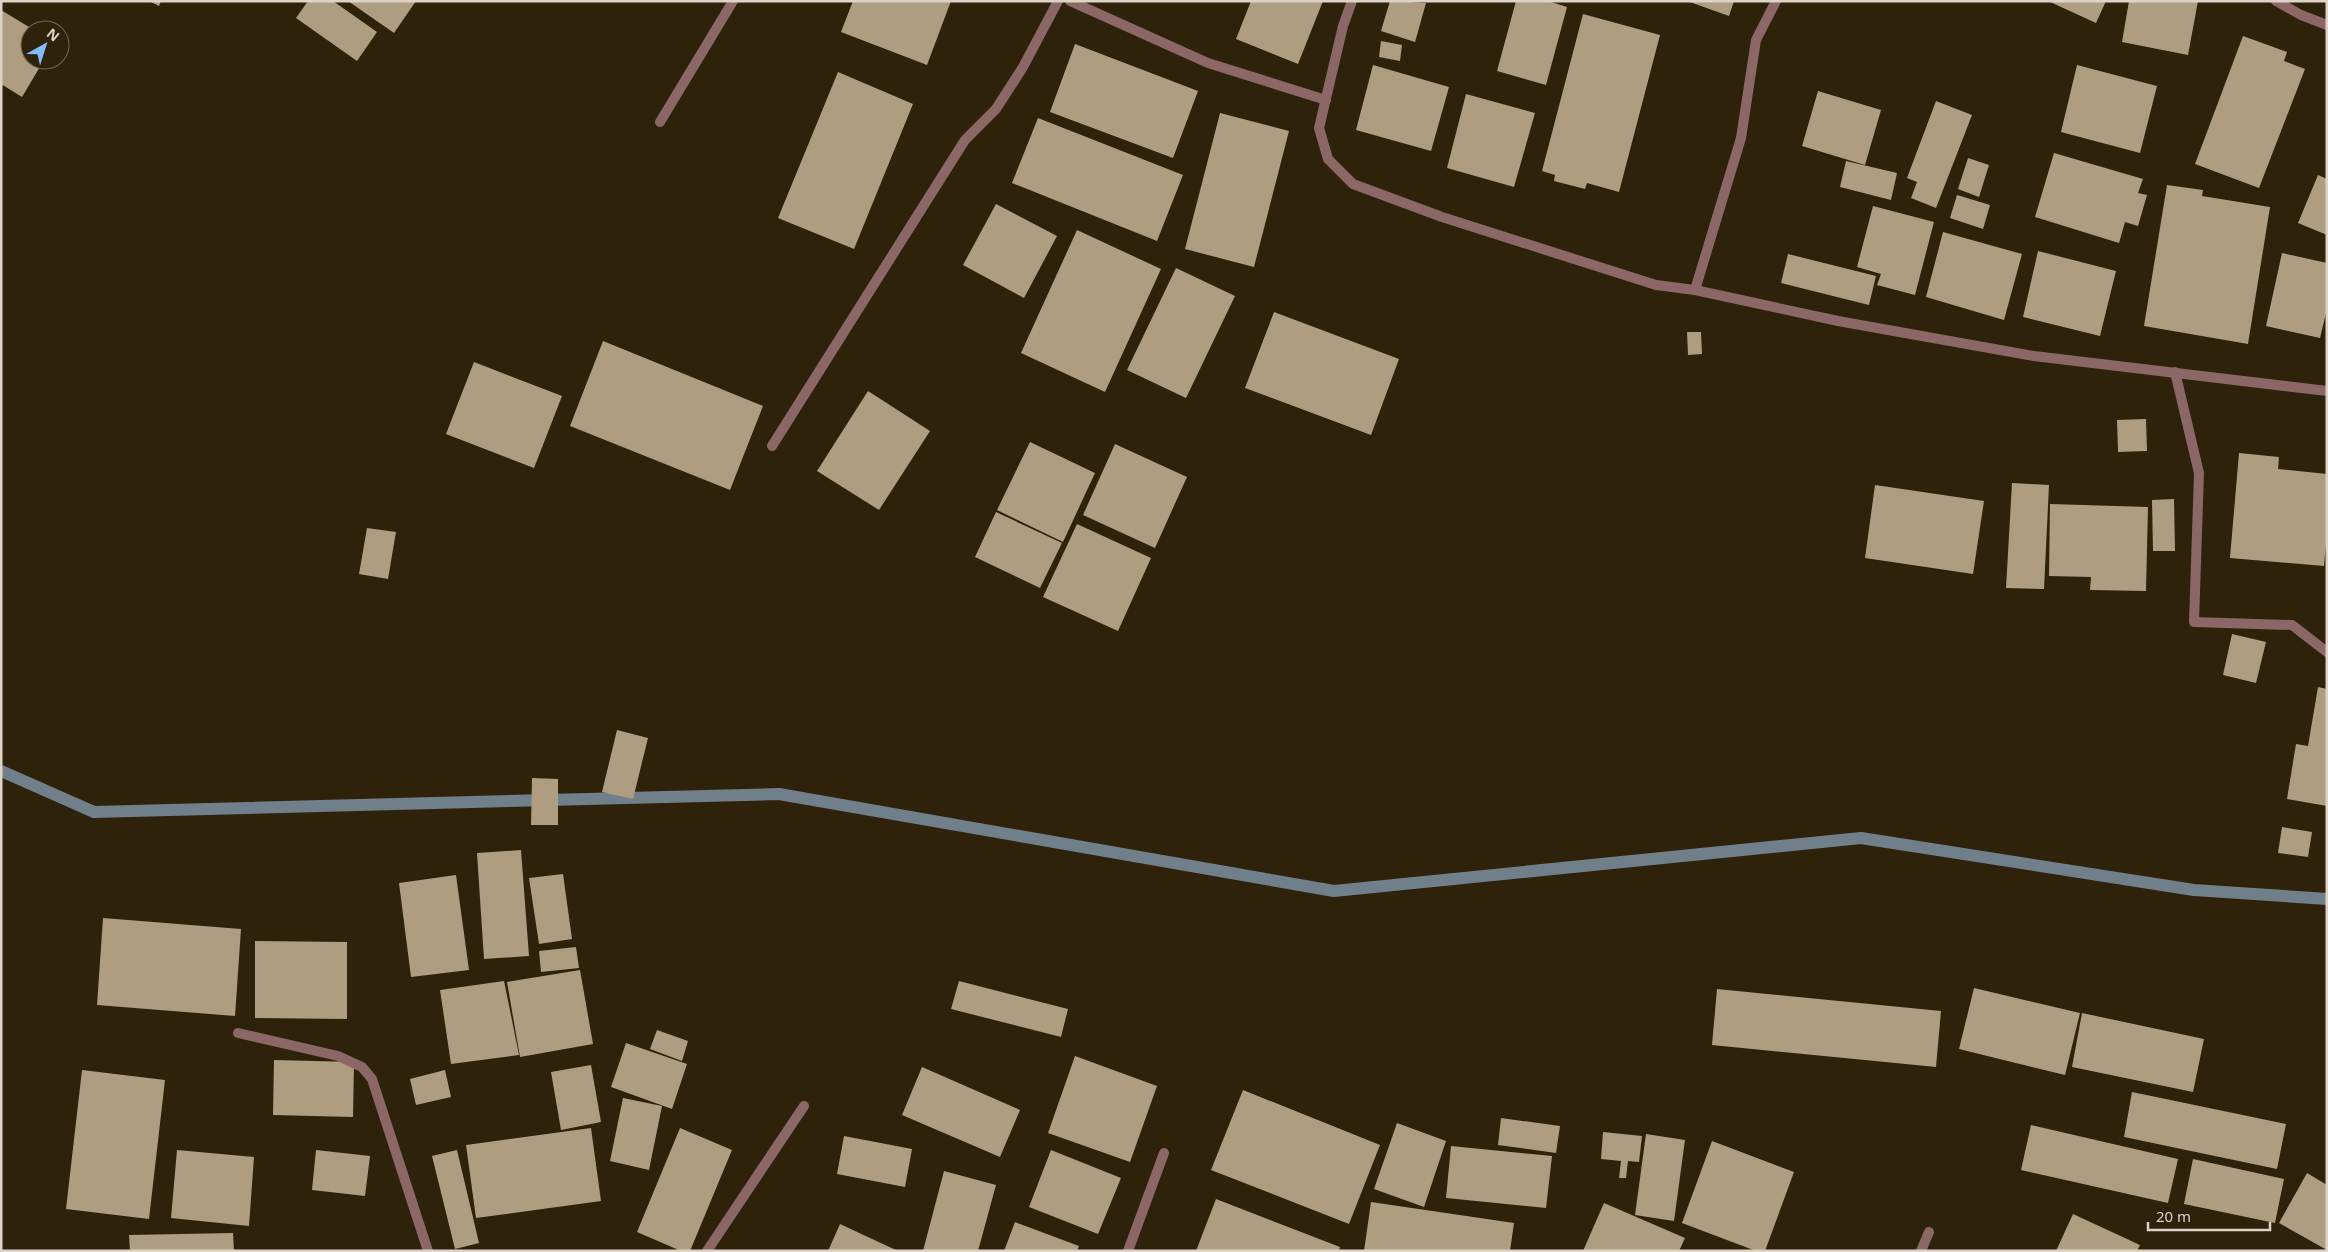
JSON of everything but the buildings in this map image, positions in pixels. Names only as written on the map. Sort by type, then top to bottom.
[{"type":"street","points":[[660,122],[733,1]]},
{"type":"street","points":[[772,446],[965,140],[996,109],[1007,92],[1023,67],[1058,1]]},
{"type":"street","points":[[1070,1],[1208,63],[1326,100]]},
{"type":"street","points":[[1352,1],[1343,26],[1319,128],[1328,159],[1352,184],[1442,217],[1647,282],[1695,290],[1838,321],[2034,356],[2327,392]]},
{"type":"street","points":[[1695,290],[1741,138],[1756,40],[1776,1]]},
{"type":"street","points":[[2276,1],[2301,16],[2327,25]]},
{"type":"street","points":[[2175,372],[2199,473],[2194,622],[2292,625],[2327,652]]},
{"type":"street","points":[[238,1033],[338,1056],[362,1067],[372,1080],[428,1251]]},
{"type":"street","points":[[707,1251],[804,1106]]},
{"type":"street","points":[[1128,1251],[1164,1154]]},
{"type":"street","points":[[1921,1251],[1928,1232]]},
{"type":"waterway","points":[[1,771],[94,812],[779,794],[1334,891],[1861,838],[2194,890],[2327,899]]}]
